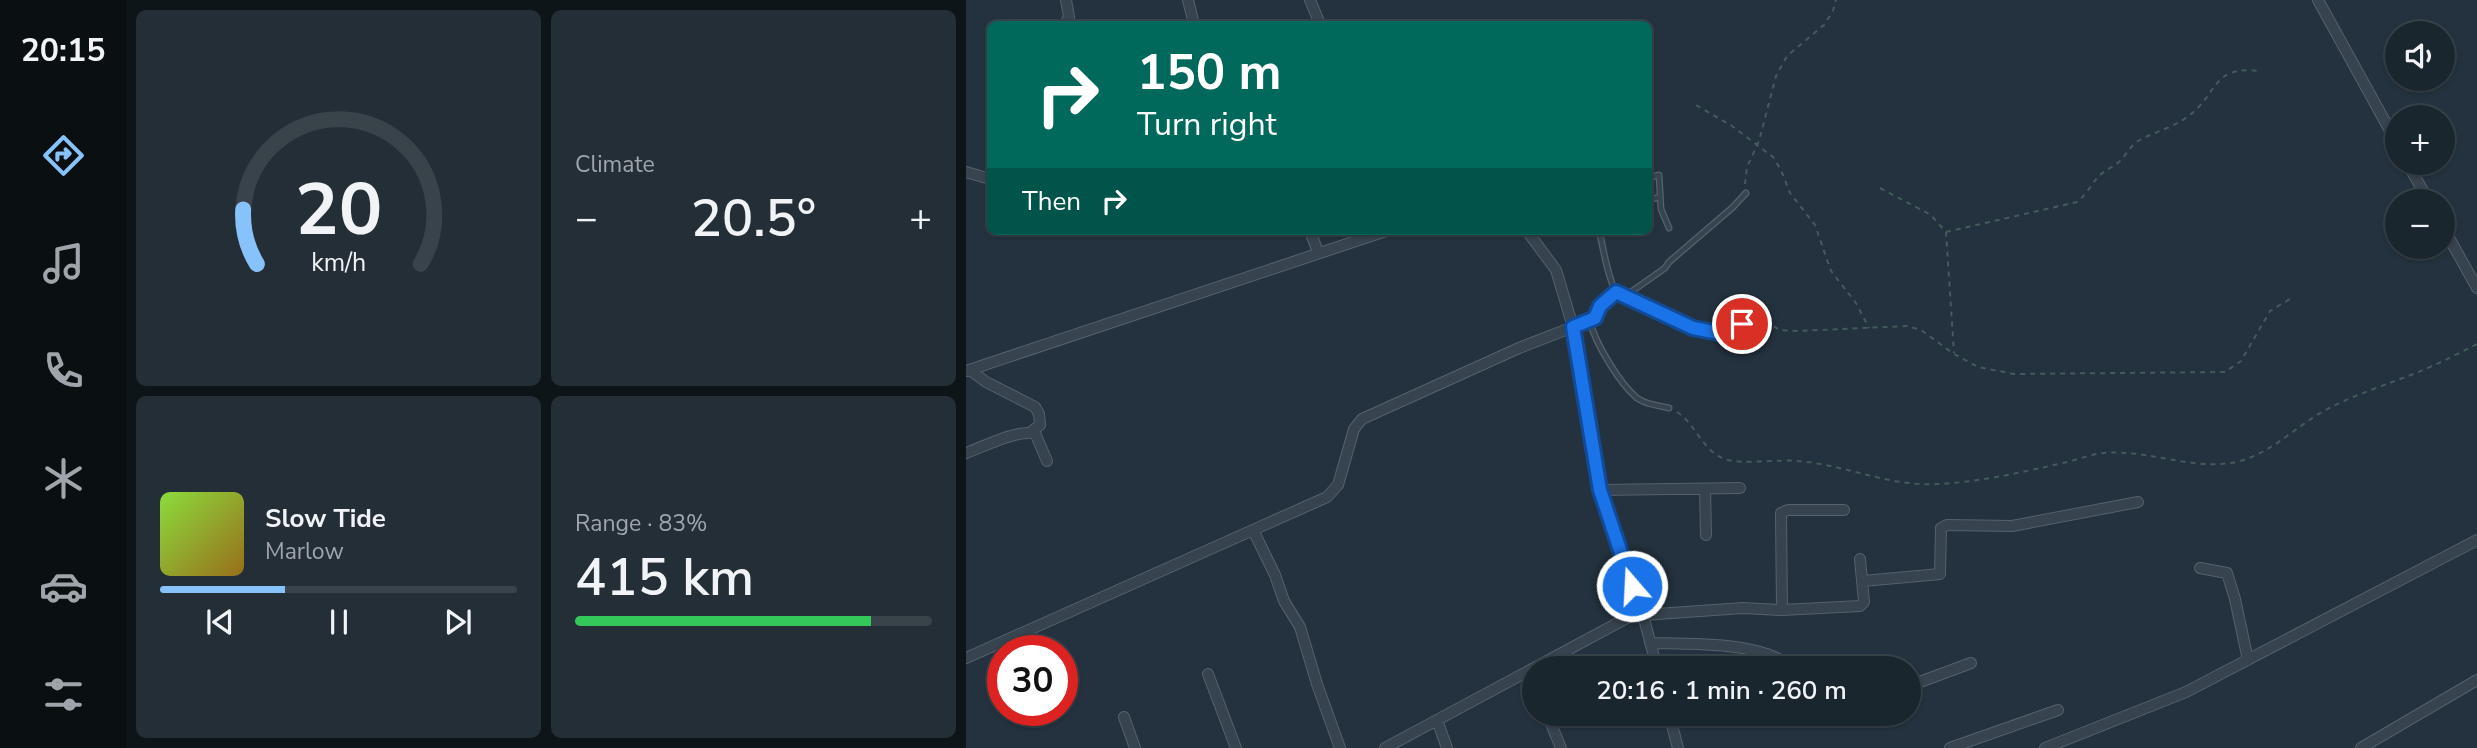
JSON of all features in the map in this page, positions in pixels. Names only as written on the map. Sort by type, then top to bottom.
[{"type":"street","points":[[1066,0],[1069,18],[1067,21]]},
{"type":"street","points":[[1188,0],[1193,21]]},
{"type":"street","points":[[1310,0],[1319,21]]},
{"type":"street","points":[[2318,0],[2385,121]]},
{"type":"street","points":[[966,172],[987,178]]},
{"type":"street","points":[[1312,235],[1318,252]]},
{"type":"street","points":[[968,370],[1373,235]]},
{"type":"street","points":[[1530,235],[1556,270],[1573,327],[1600,490],[1654,656]]},
{"type":"street","points":[[2455,249],[2477,288]]},
{"type":"street","points":[[966,658],[1327,497],[1338,485],[1354,429],[1362,419],[1519,348],[1573,327]]},
{"type":"street","points":[[966,453],[1031,432],[1040,425],[1035,407],[968,370]]},
{"type":"street","points":[[1031,432],[1038,438],[1047,461]]},
{"type":"street","points":[[1600,490],[1740,488]]},
{"type":"street","points":[[1705,489],[1706,535]]},
{"type":"street","points":[[1863,581],[1940,573],[1941,528],[1948,525],[2012,526],[2138,502]]},
{"type":"street","points":[[1782,610],[1782,513],[1788,510],[1844,510]]},
{"type":"street","points":[[1253,530],[1275,575],[1284,601],[1300,626],[1340,748]]},
{"type":"street","points":[[2045,748],[2186,692],[2477,540]]},
{"type":"street","points":[[1558,656],[1641,613],[1860,606],[1864,602],[1860,559]]},
{"type":"street","points":[[2200,568],[2227,573],[2248,660]]},
{"type":"street","points":[[1650,643],[1734,648],[1769,656]]},
{"type":"street","points":[[1921,682],[1971,663]]},
{"type":"street","points":[[1208,674],[1236,748]]},
{"type":"street","points":[[1385,748],[1522,675]]},
{"type":"street","points":[[2361,748],[2477,680]]},
{"type":"street","points":[[1950,748],[2058,710]]},
{"type":"street","points":[[1124,717],[1135,748]]},
{"type":"street","points":[[1437,720],[1447,748]]},
{"type":"street","points":[[1552,726],[1561,748]]},
{"type":"street","points":[[1672,726],[1678,748]]},
{"type":"lane","points":[[1652,177],[1659,175],[1661,209],[1669,228]]},
{"type":"lane","points":[[1573,327],[1595,318],[1600,306],[1616,292],[1631,292],[1665,268],[1746,193]]},
{"type":"lane","points":[[1652,199],[1660,197]]},
{"type":"lane","points":[[1600,235],[1610,282],[1616,292],[1693,328],[1724,334],[1759,315]]},
{"type":"lane","points":[[1590,322],[1594,338],[1605,356],[1637,397],[1647,403],[1669,408]]},
{"type":"path","points":[[1746,193],[1744,178],[1757,145],[1776,76],[1787,56],[1824,25],[1836,0]]},
{"type":"path","points":[[1945,232],[2077,202],[2088,193],[2095,180],[2119,161],[2136,142],[2189,116],[2215,83],[2227,74],[2241,69],[2260,71]]},
{"type":"path","points":[[1696,105],[1773,157],[1790,193],[1815,225],[1831,271],[1856,303],[1869,329]]},
{"type":"path","points":[[1880,188],[1931,215],[1945,232],[1954,354]]},
{"type":"path","points":[[1759,315],[1779,330],[1907,326],[1921,330],[1954,354],[1978,366],[2014,374],[2225,372],[2241,361],[2270,311],[2290,299]]},
{"type":"path","points":[[1669,408],[1685,417],[1714,454],[1727,460],[1795,461],[1831,465],[1868,477],[1905,484],[1938,485],[2016,475],[2103,453],[2126,453],[2196,464],[2235,462],[2271,448],[2322,412],[2361,393],[2402,379],[2477,345]]},
{"type":"route","points":[[1632,586],[1600,490],[1573,327],[1595,318],[1600,306],[1616,292],[1693,328],[1724,334],[1742,324]]}]
